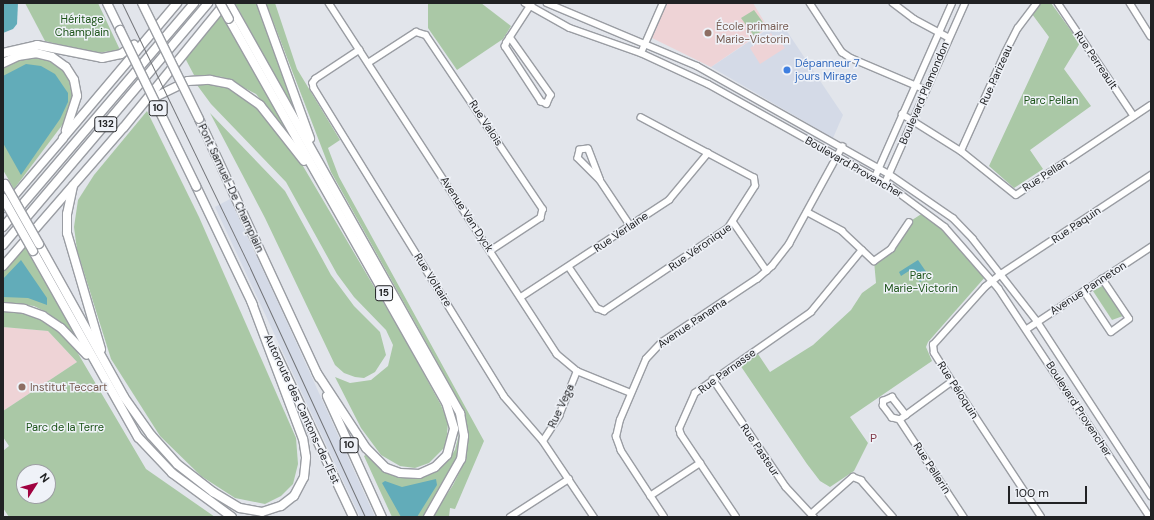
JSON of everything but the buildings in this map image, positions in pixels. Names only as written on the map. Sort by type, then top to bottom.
[{"type":"highway","name":"10","points":[[107,3],[251,301]]},
{"type":"highway","name":"Pont Samuel-De Champlain","points":[[142,3],[317,373]]},
{"type":"highway","points":[[62,138],[177,3]]},
{"type":"highway","name":"132","points":[[3,227],[194,3]]},
{"type":"highway","name":"132","points":[[3,245],[208,3]]},
{"type":"highway","points":[[220,3],[232,16],[317,158],[461,417],[464,440],[460,463],[428,517]]},
{"type":"highway","points":[[3,266],[145,103],[225,3]]},
{"type":"highway","points":[[229,3],[232,16],[327,194]]},
{"type":"highway","points":[[261,3],[317,158]]},
{"type":"highway","points":[[3,53],[36,45],[88,56],[108,57],[126,51],[158,25]]},
{"type":"highway","points":[[3,63],[22,54],[41,54],[55,58],[68,70],[75,84],[77,100],[62,138]]},
{"type":"highway","points":[[145,103],[175,86],[194,80],[216,80],[235,86],[264,109],[327,194]]},
{"type":"highway","points":[[4,183],[105,361],[144,426],[190,474],[240,508],[262,512],[277,508],[291,499],[301,485],[306,467],[305,448],[251,301]]},
{"type":"highway","points":[[73,186],[66,214],[67,233],[105,361]]},
{"type":"highway","name":"15","points":[[317,373],[366,448],[386,468],[400,474],[419,474],[435,467],[447,455],[454,433],[448,407],[327,194]]},
{"type":"highway","points":[[3,198],[124,416],[149,450],[178,478],[232,517]]},
{"type":"highway","name":"Autoroute des Cantons-de-l'Est","points":[[251,301],[353,517]]},
{"type":"highway","points":[[3,307],[24,309],[47,318],[66,332],[93,362]]},
{"type":"highway","name":"10","points":[[317,373],[382,517]]},
{"type":"main road","points":[[3,208],[62,138]]},
{"type":"street","name":"Avenue Van Dyck","points":[[329,3],[557,354],[577,371],[631,393]]},
{"type":"street","name":"Boulevard Provencher","points":[[525,3],[570,28],[641,53],[707,83],[885,183],[945,226],[993,281],[1027,329],[1150,517]]},
{"type":"street","name":"Boulevard Provencher","points":[[547,3],[645,43],[712,74],[879,168],[953,218],[1001,274],[1037,321],[1151,496]]},
{"type":"street","points":[[641,53],[663,3]]},
{"type":"street","points":[[810,3],[842,52],[851,58],[926,90]]},
{"type":"street","points":[[893,3],[914,19],[948,37]]},
{"type":"street","name":"Boulevard Plamondon","points":[[875,177],[937,32],[952,3]]},
{"type":"street","name":"Boulevard Plamondon","points":[[885,183],[948,37],[965,3]]},
{"type":"street","name":"Rue Parizeau","points":[[962,151],[1005,53],[1018,28],[1037,3]]},
{"type":"street","name":"Rue Perreault","points":[[1058,3],[1134,116]]},
{"type":"street","points":[[1130,3],[1151,36]]},
{"type":"street","points":[[510,37],[551,95],[550,102],[541,102],[505,48],[510,37],[531,5]]},
{"type":"street","name":"Rue Valois","points":[[368,63],[416,32],[426,35],[543,209],[541,218],[491,251]]},
{"type":"street","name":"Rue Voltaire","points":[[360,50],[316,79],[313,83],[314,88],[504,396],[543,441],[594,517]]},
{"type":"street","points":[[707,83],[712,74]]},
{"type":"street","name":"Rue Pellan","points":[[902,114],[962,151],[1016,194],[1151,105]]},
{"type":"street","name":"Rue Véronique","points":[[569,267],[597,308],[604,311],[734,223],[756,181],[708,153],[641,118]]},
{"type":"street","name":"Avenue Panama","points":[[664,517],[618,445],[616,429],[646,359],[654,349],[767,271],[783,252],[807,212],[842,147]]},
{"type":"street","points":[[600,180],[588,150],[580,150],[578,158],[600,180],[630,225]]},
{"type":"street","name":"Rue Verlaine","points":[[521,297],[569,267],[677,193],[708,153]]},
{"type":"street","name":"Rue Paquin","points":[[1001,274],[1151,175]]},
{"type":"street","points":[[807,212],[842,231],[874,261],[891,249],[909,222]]},
{"type":"street","points":[[734,223],[767,271]]},
{"type":"street","name":"Avenue Panneton","points":[[1027,329],[1151,247]]},
{"type":"street","name":"Rue Parnasse","points":[[736,517],[679,429],[695,393],[811,312],[862,250]]},
{"type":"street","name":"Rue Péloquin","points":[[1001,274],[933,344],[934,353],[1041,517]]},
{"type":"street","points":[[1084,291],[1110,332],[1128,319],[1102,279]]},
{"type":"street","name":"Rue Vega","points":[[543,441],[559,416],[577,371]]},
{"type":"street","name":"Rue Pasteur","points":[[713,379],[786,487],[813,515]]},
{"type":"street","points":[[900,420],[952,382]]},
{"type":"street","name":"Rue Pellerin","points":[[906,415],[892,397],[883,401],[882,406],[892,418],[900,420],[964,517]]},
{"type":"street","points":[[650,496],[700,463]]},
{"type":"street","points":[[813,515],[853,477],[861,480],[893,517]]},
{"type":"street","points":[[510,517],[569,479]]},
{"type":"shaded area","name":"École primaire Marie-Victorin","points":[[667,3],[753,3],[768,28],[711,67],[652,38]]},
{"type":"shaded area","points":[[780,21],[843,115],[833,138],[711,67]]},
{"type":"shaded area","points":[[771,33],[773,37],[776,35],[785,48],[760,64],[750,48]]},
{"type":"shaded area","points":[[230,199],[375,517],[360,517],[215,207]]},
{"type":"shaded area","name":"Institut Teccart","points":[[3,327],[48,331],[77,362],[3,411]]},
{"type":"green space","name":"Héritage Champlain","points":[[25,3],[98,3],[120,50],[95,53],[45,41]]},
{"type":"green space","points":[[235,3],[259,3],[299,117],[298,118]]},
{"type":"green space","points":[[266,3],[275,3],[297,69],[340,140],[328,148],[339,177],[484,441],[455,509],[450,508],[449,517],[432,517],[453,485],[464,463],[468,444],[464,410],[331,172]]},
{"type":"green space","points":[[428,3],[481,3],[511,26],[503,39],[457,70],[428,28]]},
{"type":"green space","name":"Parc Pellan","points":[[1042,3],[1051,3],[1080,43],[1064,69],[1091,106],[1030,150],[1043,169],[1014,188],[989,166],[1049,37],[1032,14]]},
{"type":"green space","points":[[754,10],[767,28],[754,36],[741,18]]},
{"type":"green space","points":[[222,13],[289,130],[287,132],[256,94],[223,77],[194,75],[185,58]]},
{"type":"green space","points":[[26,57],[47,57],[68,73],[74,94],[66,120],[14,189],[3,170],[3,67]]},
{"type":"green space","points":[[219,84],[240,93],[253,104],[300,161],[403,336],[441,405],[448,423],[446,446],[429,463],[415,468],[400,466],[381,455],[361,428],[335,377],[350,383],[371,380],[388,366],[393,345],[386,330],[354,297],[337,274],[286,182],[211,104],[197,85]]},
{"type":"green space","points":[[147,111],[199,217],[296,438],[298,464],[293,484],[281,496],[265,504],[235,498],[201,476],[160,436],[111,359],[77,250],[74,227],[78,200],[94,175]]},
{"type":"green space","points":[[210,113],[285,191],[331,275],[354,306],[380,332],[386,355],[375,372],[364,378],[355,377],[344,373],[335,365],[265,218]]},
{"type":"green space","name":"Parc Marie-Victorin","points":[[926,211],[986,276],[928,342],[926,347],[932,361],[850,417],[868,443],[854,471],[830,487],[820,481],[807,464],[740,365],[758,354],[770,372],[813,345],[851,310],[862,293],[876,283],[874,261],[891,249],[909,222]]},
{"type":"green space","points":[[27,245],[80,338],[78,340],[48,313],[34,306],[3,302],[3,271]]},
{"type":"green space","points":[[1104,285],[1123,316],[1112,320],[1093,291]]},
{"type":"green space","name":"Parc de la Terre","points":[[3,310],[29,312],[51,324],[73,345],[146,469],[215,517],[9,517],[3,508],[3,451],[9,446],[3,437],[3,411],[77,362],[48,331],[3,327]]},
{"type":"green space","points":[[459,434],[462,434],[459,455],[424,517],[392,517],[364,456],[367,454],[376,464],[400,477],[420,478],[445,464],[455,450]]},
{"type":"water","points":[[3,3],[18,3],[17,24],[13,29],[3,33]]},
{"type":"water","points":[[26,64],[41,66],[55,74],[68,93],[68,102],[60,119],[21,175],[3,143],[3,76]]},
{"type":"water","points":[[21,260],[47,298],[47,305],[28,298],[3,297],[3,279]]},
{"type":"water","points":[[918,260],[929,276],[920,282],[912,269],[901,276],[899,272]]},
{"type":"water","points":[[436,479],[437,485],[417,517],[401,517],[382,483],[385,481],[402,487]]},
{"type":"tram line","points":[[122,3],[250,268],[365,517]]},
{"type":"place","name":"École primaire Marie-Victorin","points":[[708,33]]},
{"type":"place","name":"Dépanneur 7 jours Mirage","points":[[787,70]]},
{"type":"place","name":"Institut Teccart","points":[[22,387]]},
{"type":"district","name":"P","points":[[874,439]]}]
